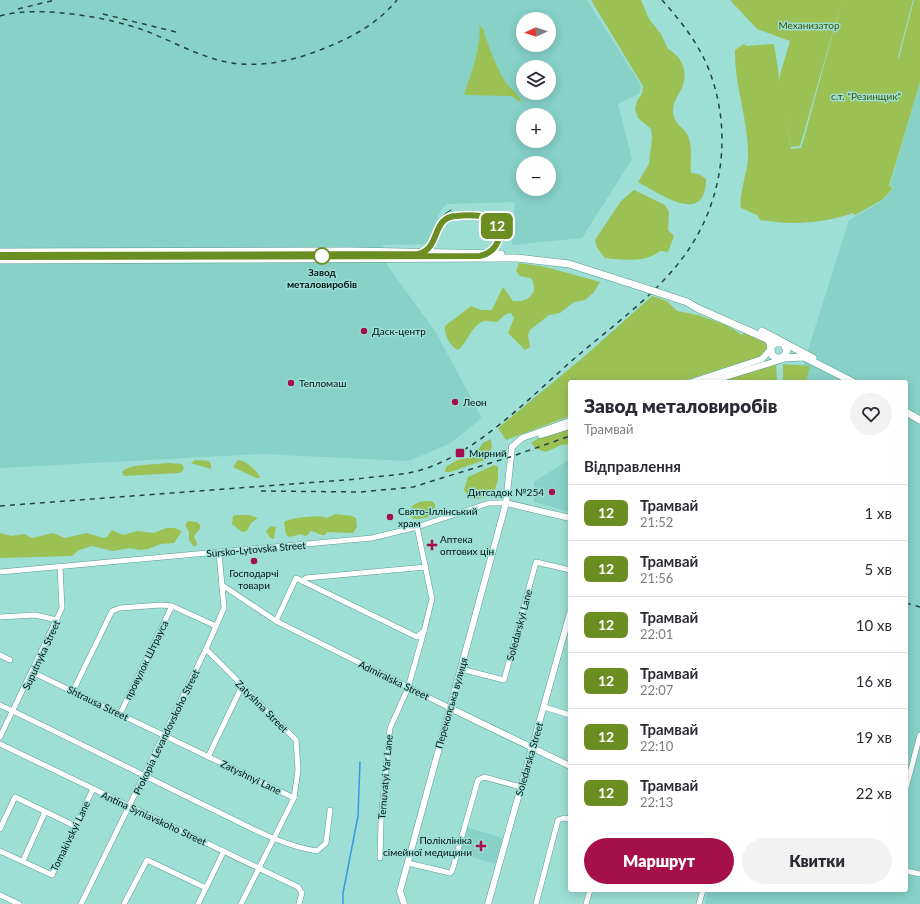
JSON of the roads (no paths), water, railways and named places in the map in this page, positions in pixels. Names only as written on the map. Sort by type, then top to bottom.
[{"type":"main road","points":[[0,252],[426,251],[507,254],[542,258],[566,265]]},
{"type":"main road","points":[[0,260],[517,258],[541,260],[566,265],[569,264],[687,302],[699,304],[813,358],[827,368]]},
{"type":"main road","points":[[687,302],[697,308],[767,339],[774,357],[804,358],[849,380]]},
{"type":"main road","points":[[780,342],[786,352],[780,358]]},
{"type":"main road","points":[[771,348],[775,343],[780,342],[813,358]]},
{"type":"main road","points":[[908,413],[920,420]]},
{"type":"street","points":[[698,380],[762,359],[771,348]]},
{"type":"street","points":[[717,379],[792,357]]},
{"type":"street","points":[[714,380],[780,358]]},
{"type":"street","points":[[512,447],[522,438],[568,422]]},
{"type":"street","points":[[512,447],[568,427]]},
{"type":"street","name":"Перекопська вулиця","points":[[403,904],[400,891],[506,502],[512,447]]},
{"type":"street","points":[[506,502],[568,518]]},
{"type":"street","name":"Sursko-Lytovska Street","points":[[0,572],[372,538],[417,527],[489,503],[506,502]]},
{"type":"street","name":"Ternuvatyi Yar Lane","points":[[380,858],[381,821],[390,728],[408,688],[432,599],[417,527]]},
{"type":"street","name":"Prokopia Levandovskoho Street","points":[[81,904],[130,806],[224,608],[219,553]]},
{"type":"street","name":"Soledarskyi Lane","points":[[461,668],[504,680],[536,562],[568,570]]},
{"type":"street","name":"Suputnyka Street","points":[[0,738],[62,608],[60,567]]},
{"type":"street","points":[[302,581],[306,578],[426,567]]},
{"type":"street","points":[[276,620],[296,578],[417,637],[424,631]]},
{"type":"street","name":"Admiralska Street","points":[[222,585],[276,620],[408,688],[568,765]]},
{"type":"street","points":[[73,691],[112,611],[120,608],[161,605],[172,606],[216,626]]},
{"type":"street","name":"провулок Штрауса","points":[[120,714],[172,606]]},
{"type":"street","points":[[0,617],[35,615],[57,620]]},
{"type":"street","name":"Soledarska Street","points":[[490,904],[568,620]]},
{"type":"street","name":"Zatyshna Street","points":[[206,648],[296,740],[298,770],[294,798],[241,904]]},
{"type":"street","points":[[0,655],[10,660]]},
{"type":"street","name":"Shtrausa Street","points":[[32,672],[163,735]]},
{"type":"street","name":"Zatyshnyi Lane","points":[[208,757],[242,686]]},
{"type":"street","points":[[0,705],[143,776],[274,838],[304,849],[317,851],[326,842],[330,810]]},
{"type":"street","points":[[544,707],[568,714]]},
{"type":"street","name":"Zatyshnyi Lane","points":[[163,735],[294,798]]},
{"type":"street","points":[[908,780],[920,735]]},
{"type":"street","name":"Antina Syniavskoho Street","points":[[0,744],[298,887],[301,889],[302,897],[299,904]]},
{"type":"street","points":[[408,863],[450,873],[452,871],[478,780],[484,776],[521,787]]},
{"type":"street","name":"Tomakivskyi Lane","points":[[0,851],[52,875],[93,789]]},
{"type":"street","points":[[0,829],[15,797],[75,826]]},
{"type":"street","points":[[23,861],[45,812]]},
{"type":"street","points":[[536,904],[558,820],[564,818],[568,819]]},
{"type":"street","points":[[198,904],[224,851]]},
{"type":"street","points":[[124,904],[147,860],[206,888]]},
{"type":"street","points":[[908,871],[920,874]]},
{"type":"street","points":[[586,904],[589,892]]},
{"type":"street","points":[[699,904],[702,892]]},
{"type":"street","points":[[0,895],[20,904]]},
{"type":"waterway","points":[[343,904],[343,893],[358,816],[360,762]]},
{"type":"tram line","points":[[418,254],[426,251],[431,246],[440,220],[451,210]]},
{"type":"tram line","name":"12","points":[[0,255],[418,254],[426,251],[432,246],[438,226],[450,216],[486,217],[496,225],[499,231],[497,246],[491,252],[480,256],[0,257]]},
{"type":"tram line","points":[[0,257],[480,256],[491,251],[498,241],[499,236],[499,230],[491,220],[486,217],[478,216],[450,217],[442,222],[436,232]]},
{"type":"railway","points":[[18,9],[55,0]]},
{"type":"railway","points":[[0,16],[16,13],[53,12],[94,17],[146,31],[192,51],[215,59],[240,64],[262,64],[284,61],[315,52],[335,44],[355,34],[382,16],[397,0]]},
{"type":"railway","points":[[0,506],[358,479],[413,472],[435,465],[457,454],[499,425],[575,358],[631,312],[670,274],[696,238],[707,215],[715,191],[720,166],[722,140],[720,115],[715,89],[707,65],[698,47],[681,22],[662,0]]},
{"type":"railway","points":[[103,14],[176,32]]},
{"type":"railway","points":[[261,491],[361,492],[413,487],[510,457],[568,437]]},
{"type":"railway","points":[[908,604],[920,607]]},
{"type":"place","name":"Завод металовиробів","points":[[322,256]]},
{"type":"place","name":"Даск-центр","points":[[364,331]]},
{"type":"place","name":"Тепломаш","points":[[291,383]]},
{"type":"place","name":"Леон","points":[[455,402]]},
{"type":"place","name":"Мирний","points":[[460,453]]},
{"type":"place","name":"Дитсадок №254","points":[[552,492]]},
{"type":"place","name":"Свято-Іллінський храм","points":[[390,517]]},
{"type":"place","name":"Аптека оптових цін","points":[[432,545]]},
{"type":"place","name":"Господарчі товари","points":[[254,561]]},
{"type":"place","name":"Поліклініка сімейної медицини","points":[[481,846]]},
{"type":"park label","name":"Механизатор","points":[[809,25]]},
{"type":"park label","name":"с.т. \"Резинщик\"","points":[[866,96]]}]
